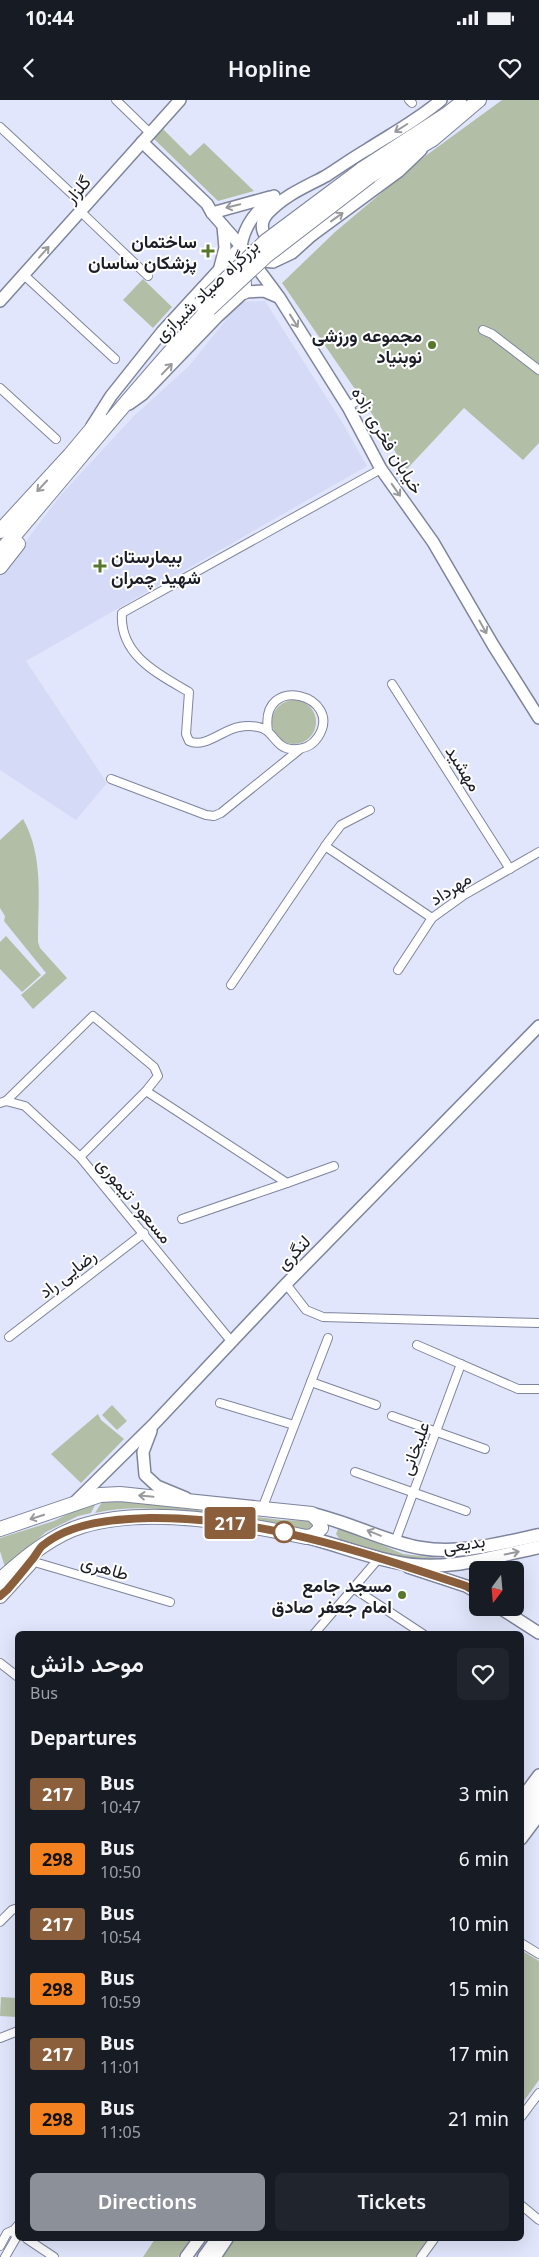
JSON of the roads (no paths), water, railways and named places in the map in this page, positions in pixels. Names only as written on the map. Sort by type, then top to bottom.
[{"type":"highway","name":"بزرگراه صیاد شیرازی","points":[[0,531],[205,306],[330,205],[365,173],[464,100]]},
{"type":"highway","name":"بزرگراه صیاد شیرازی","points":[[365,173],[433,139],[479,100]]},
{"type":"highway","points":[[221,267],[237,266],[241,269],[244,279],[244,292]]},
{"type":"highway","name":"بزرگراه صیاد شیرازی","points":[[0,552],[82,457],[117,411],[205,306]]},
{"type":"highway","points":[[0,567],[59,492],[82,457]]},
{"type":"highway","points":[[0,1529],[100,1495],[120,1494],[312,1514],[319,1520],[321,1528],[314,1536],[306,1537],[256,1526],[209,1521],[134,1518],[100,1522],[81,1526],[61,1535],[41,1547],[0,1580]]},
{"type":"highway","points":[[0,1596],[32,1561],[41,1547]]},
{"type":"main road","name":"گلزار","points":[[0,301],[180,100]]},
{"type":"main road","points":[[430,110],[441,100]]},
{"type":"main road","points":[[312,235],[288,244],[280,244],[271,242],[263,234],[262,225],[266,214],[288,194],[326,175],[448,100]]},
{"type":"main road","points":[[251,259],[273,262],[282,259],[399,172],[433,139]]},
{"type":"main road","name":"خیابان فخری زاده","points":[[140,144],[207,204],[212,213],[241,246],[279,297],[348,407],[381,469],[433,542],[493,646],[539,718]]},
{"type":"main road","points":[[212,213],[288,194]]},
{"type":"main road","points":[[89,432],[111,396],[162,332],[241,246],[243,234],[250,220],[274,196]]},
{"type":"main road","points":[[221,267],[225,248],[222,224]]},
{"type":"main road","points":[[117,411],[144,394],[218,316],[244,292],[264,291],[279,297]]},
{"type":"main road","name":"لنگری","points":[[74,1503],[154,1425],[286,1284],[539,1026]]},
{"type":"main road","points":[[154,1425],[144,1448],[143,1467],[145,1475],[157,1486],[195,1501]]},
{"type":"main road","name":"بدیعی","points":[[312,1514],[343,1522],[395,1542],[426,1549],[455,1549],[539,1535]]},
{"type":"main road","points":[[342,1546],[332,1534],[335,1525],[343,1522]]},
{"type":"main road","name":"بدیعی","points":[[306,1537],[395,1562],[454,1565],[539,1547]]},
{"type":"main road","points":[[395,1562],[469,1588]]},
{"type":"main road","points":[[512,1616],[539,1633]]},
{"type":"main road","points":[[527,1790],[539,1775]]},
{"type":"main road","points":[[524,1821],[539,1801]]},
{"type":"main road","points":[[524,1835],[539,1815]]},
{"type":"main road","points":[[186,2257],[198,2241]]},
{"type":"main road","points":[[195,2257],[207,2241]]},
{"type":"main road","points":[[204,2257],[216,2241]]},
{"type":"main road","points":[[215,2257],[226,2241]]},
{"type":"street","points":[[116,100],[150,134]]},
{"type":"street","points":[[0,127],[148,276]]},
{"type":"street","points":[[24,275],[115,359]]},
{"type":"street","points":[[482,330],[492,334],[539,370]]},
{"type":"street","points":[[0,388],[56,439]]},
{"type":"street","points":[[348,407],[361,398]]},
{"type":"street","points":[[268,731],[259,727],[238,726],[220,736],[194,744],[189,741],[186,734],[189,692],[145,665],[129,643],[121,626],[122,613],[381,469]]},
{"type":"street","name":"مهشید","points":[[392,684],[510,868]]},
{"type":"street","points":[[112,779],[206,815],[214,816],[221,813],[298,750],[314,742],[322,726],[319,708],[305,696],[287,695],[272,705],[268,713],[268,731],[280,746],[298,750]]},
{"type":"street","points":[[232,984],[341,825],[370,810]]},
{"type":"street","points":[[325,846],[432,918]]},
{"type":"street","name":"مهرداد","points":[[398,970],[432,918],[464,895],[539,852]]},
{"type":"street","points":[[3,1102],[93,1016],[154,1066],[158,1076],[146,1091],[80,1157]]},
{"type":"street","points":[[146,1091],[287,1183]]},
{"type":"street","name":"مسعود تیموری","points":[[3,1102],[25,1106],[80,1157],[231,1341]]},
{"type":"street","points":[[182,1218],[334,1166]]},
{"type":"street","name":"رضایی راد","points":[[9,1337],[144,1233]]},
{"type":"street","points":[[286,1284],[306,1310],[322,1317],[539,1323]]},
{"type":"street","points":[[262,1509],[328,1338]]},
{"type":"street","points":[[417,1345],[518,1388],[539,1389]]},
{"type":"street","name":"علیخانی","points":[[395,1542],[461,1364]]},
{"type":"street","points":[[311,1382],[376,1405]]},
{"type":"street","points":[[220,1403],[294,1426]]},
{"type":"street","points":[[392,1416],[485,1449]]},
{"type":"street","points":[[355,1472],[466,1511]]},
{"type":"street","points":[[317,1631],[380,1557]]},
{"type":"street","name":"طاهری","points":[[32,1561],[170,1602]]},
{"type":"street","points":[[353,1588],[418,1631]]},
{"type":"street","points":[[0,1663],[15,1674]]},
{"type":"street","points":[[0,1922],[15,1909]]},
{"type":"street","points":[[524,1945],[539,1954]]},
{"type":"street","points":[[0,2038],[15,2032]]},
{"type":"street","points":[[524,2114],[539,2093]]},
{"type":"street","points":[[524,2208],[539,2220]]},
{"type":"street","points":[[0,2246],[7,2233],[15,2229]]},
{"type":"street","points":[[5,2257],[15,2240]]},
{"type":"street","points":[[30,2241],[54,2257]]},
{"type":"street","points":[[421,2257],[433,2241]]},
{"type":"place","name":"ساختمان پزشکان ساسان","points":[[208,251]]},
{"type":"place","name":"مجموعه ورزشی نوبنیاد","points":[[432,345]]},
{"type":"place","name":"بیمارستان شهید چمران","points":[[100,566]]},
{"type":"place","name":"مسجد جامع امام جعفر صادق","points":[[402,1595]]}]
